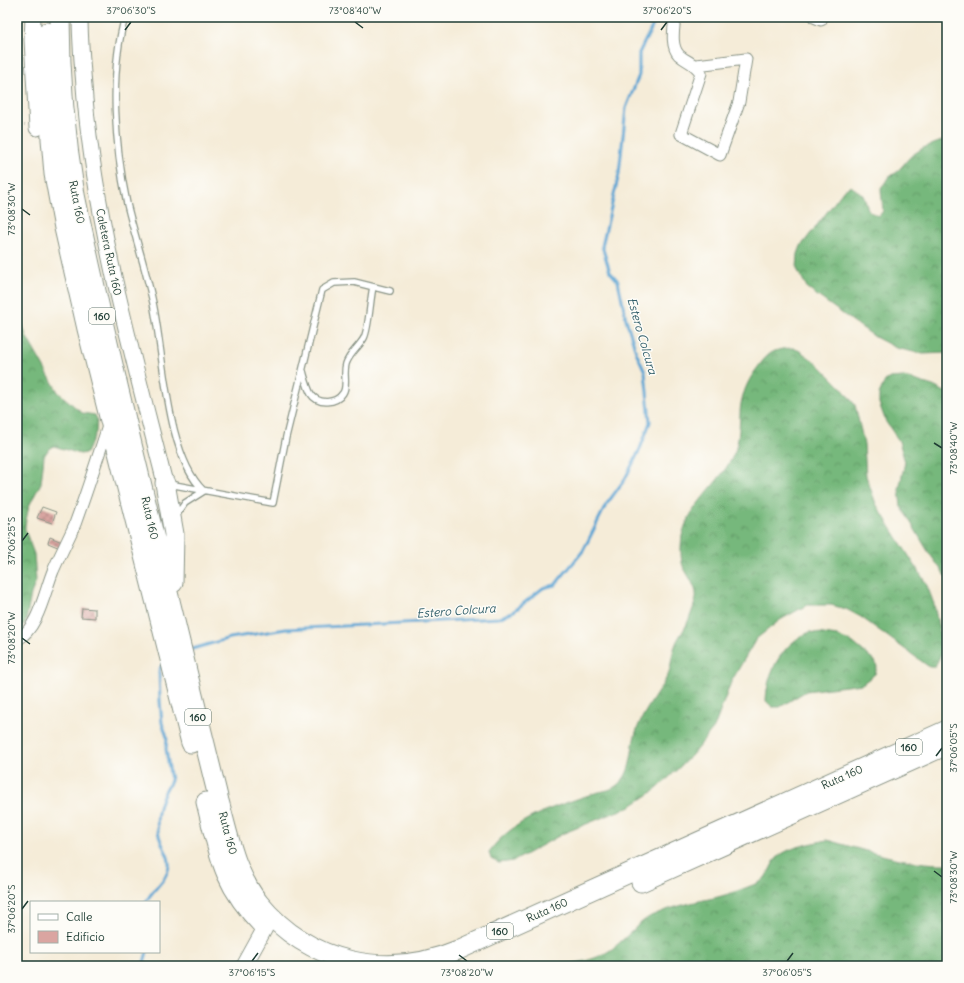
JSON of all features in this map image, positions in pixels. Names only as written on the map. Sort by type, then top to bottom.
[{"type":"highway","name":"Ruta 160","points":[[48,17],[47,70],[54,174],[64,228],[110,421],[233,853],[245,882],[268,913],[296,937],[327,954],[370,965],[408,965],[446,956],[947,730]]},
{"type":"highway","name":"Ruta 160","points":[[60,17],[64,109],[75,195],[172,611],[176,656],[225,873],[241,900],[265,928],[296,952],[323,966]]},
{"type":"highway","points":[[37,128],[44,172],[56,210],[64,228]]},
{"type":"highway","points":[[165,483],[174,534],[172,611]]},
{"type":"highway","name":"Ruta 160","points":[[453,966],[947,745]]},
{"type":"street","points":[[33,17],[32,40],[37,128]]},
{"type":"street","name":"Caletera Ruta 160","points":[[80,17],[81,51],[87,115],[104,232],[120,306],[165,483]]},
{"type":"street","points":[[675,17],[674,45],[678,54],[696,65],[701,73],[681,134],[720,155],[739,102],[746,59],[696,65]]},
{"type":"street","points":[[17,640],[26,632],[40,608],[53,571],[75,524],[110,421]]},
{"type":"street","points":[[244,966],[265,928]]},
{"type":"lane","points":[[125,17],[119,49],[116,93],[117,137],[123,182],[153,303],[177,439],[190,474],[204,491]]},
{"type":"lane","points":[[165,483],[273,503],[286,437],[322,290],[334,283],[354,282],[390,291]]},
{"type":"lane","points":[[302,370],[312,394],[319,400],[329,402],[336,400],[343,393],[346,384],[343,375],[347,362],[364,338],[373,287]]},
{"type":"lane","points":[[174,534],[174,523],[180,509],[191,498],[204,491]]},
{"type":"green space","points":[[947,139],[947,353],[923,354],[896,348],[875,337],[808,289],[797,269],[798,254],[801,246],[844,190],[851,186],[862,194],[868,209],[879,216],[883,211],[881,189],[889,176],[896,173],[911,156],[923,148]]},
{"type":"green space","points":[[17,307],[26,336],[58,392],[82,413],[95,415],[97,419],[96,432],[87,453],[80,454],[54,446],[48,450],[44,456],[41,483],[29,506],[25,525],[25,530],[34,554],[36,581],[31,594],[26,621],[17,634]]},
{"type":"green space","points":[[793,348],[800,351],[818,364],[841,387],[855,405],[864,444],[866,476],[876,504],[926,583],[934,604],[942,653],[935,666],[928,666],[861,617],[846,609],[831,605],[807,605],[780,620],[756,639],[731,682],[714,728],[691,756],[657,789],[631,806],[564,833],[514,861],[499,863],[491,859],[489,852],[509,831],[521,823],[547,810],[613,788],[622,781],[626,775],[639,724],[668,675],[676,643],[686,626],[696,597],[695,588],[683,566],[681,559],[682,536],[686,525],[690,515],[725,470],[734,455],[738,438],[741,402],[754,372],[772,352],[781,349]]},
{"type":"green space","points":[[904,377],[933,386],[947,393],[947,578],[929,553],[901,506],[899,490],[905,462],[899,441],[886,422],[879,403],[879,394],[885,381],[890,378]]},
{"type":"green space","points":[[810,632],[837,636],[852,642],[875,661],[877,667],[875,674],[862,684],[806,691],[780,707],[772,707],[766,701],[769,680],[773,669],[784,651],[791,643]]},
{"type":"green space","points":[[827,840],[902,859],[933,864],[947,864],[947,966],[550,966],[577,963],[595,958],[611,950],[651,916],[679,906],[728,894],[758,883],[765,878],[775,860],[783,853],[808,844]]},
{"type":"building","points":[[42,507],[56,512],[52,523],[37,518]]},
{"type":"building","points":[[50,537],[62,542],[60,548],[48,543]]},
{"type":"building","points":[[82,608],[95,609],[95,618],[81,617]]},
{"type":"waterway","name":"Estero Colcura","points":[[189,650],[230,638],[286,629],[499,618],[514,611],[543,588],[555,585],[583,551],[606,505],[625,479],[640,449],[650,422],[645,372],[636,352],[626,319],[618,281],[610,272],[602,246],[619,174],[626,108],[639,75],[639,53],[657,17]]},
{"type":"waterway","name":"Estero Colcura","points":[[147,901],[162,881],[168,871],[169,866],[168,858],[160,838],[157,821],[160,804],[166,788],[171,781],[166,749],[167,737],[162,723],[160,701],[159,671],[163,663]]},
{"type":"waterway","name":"Estero Colcura","points":[[143,966],[147,953]]}]
